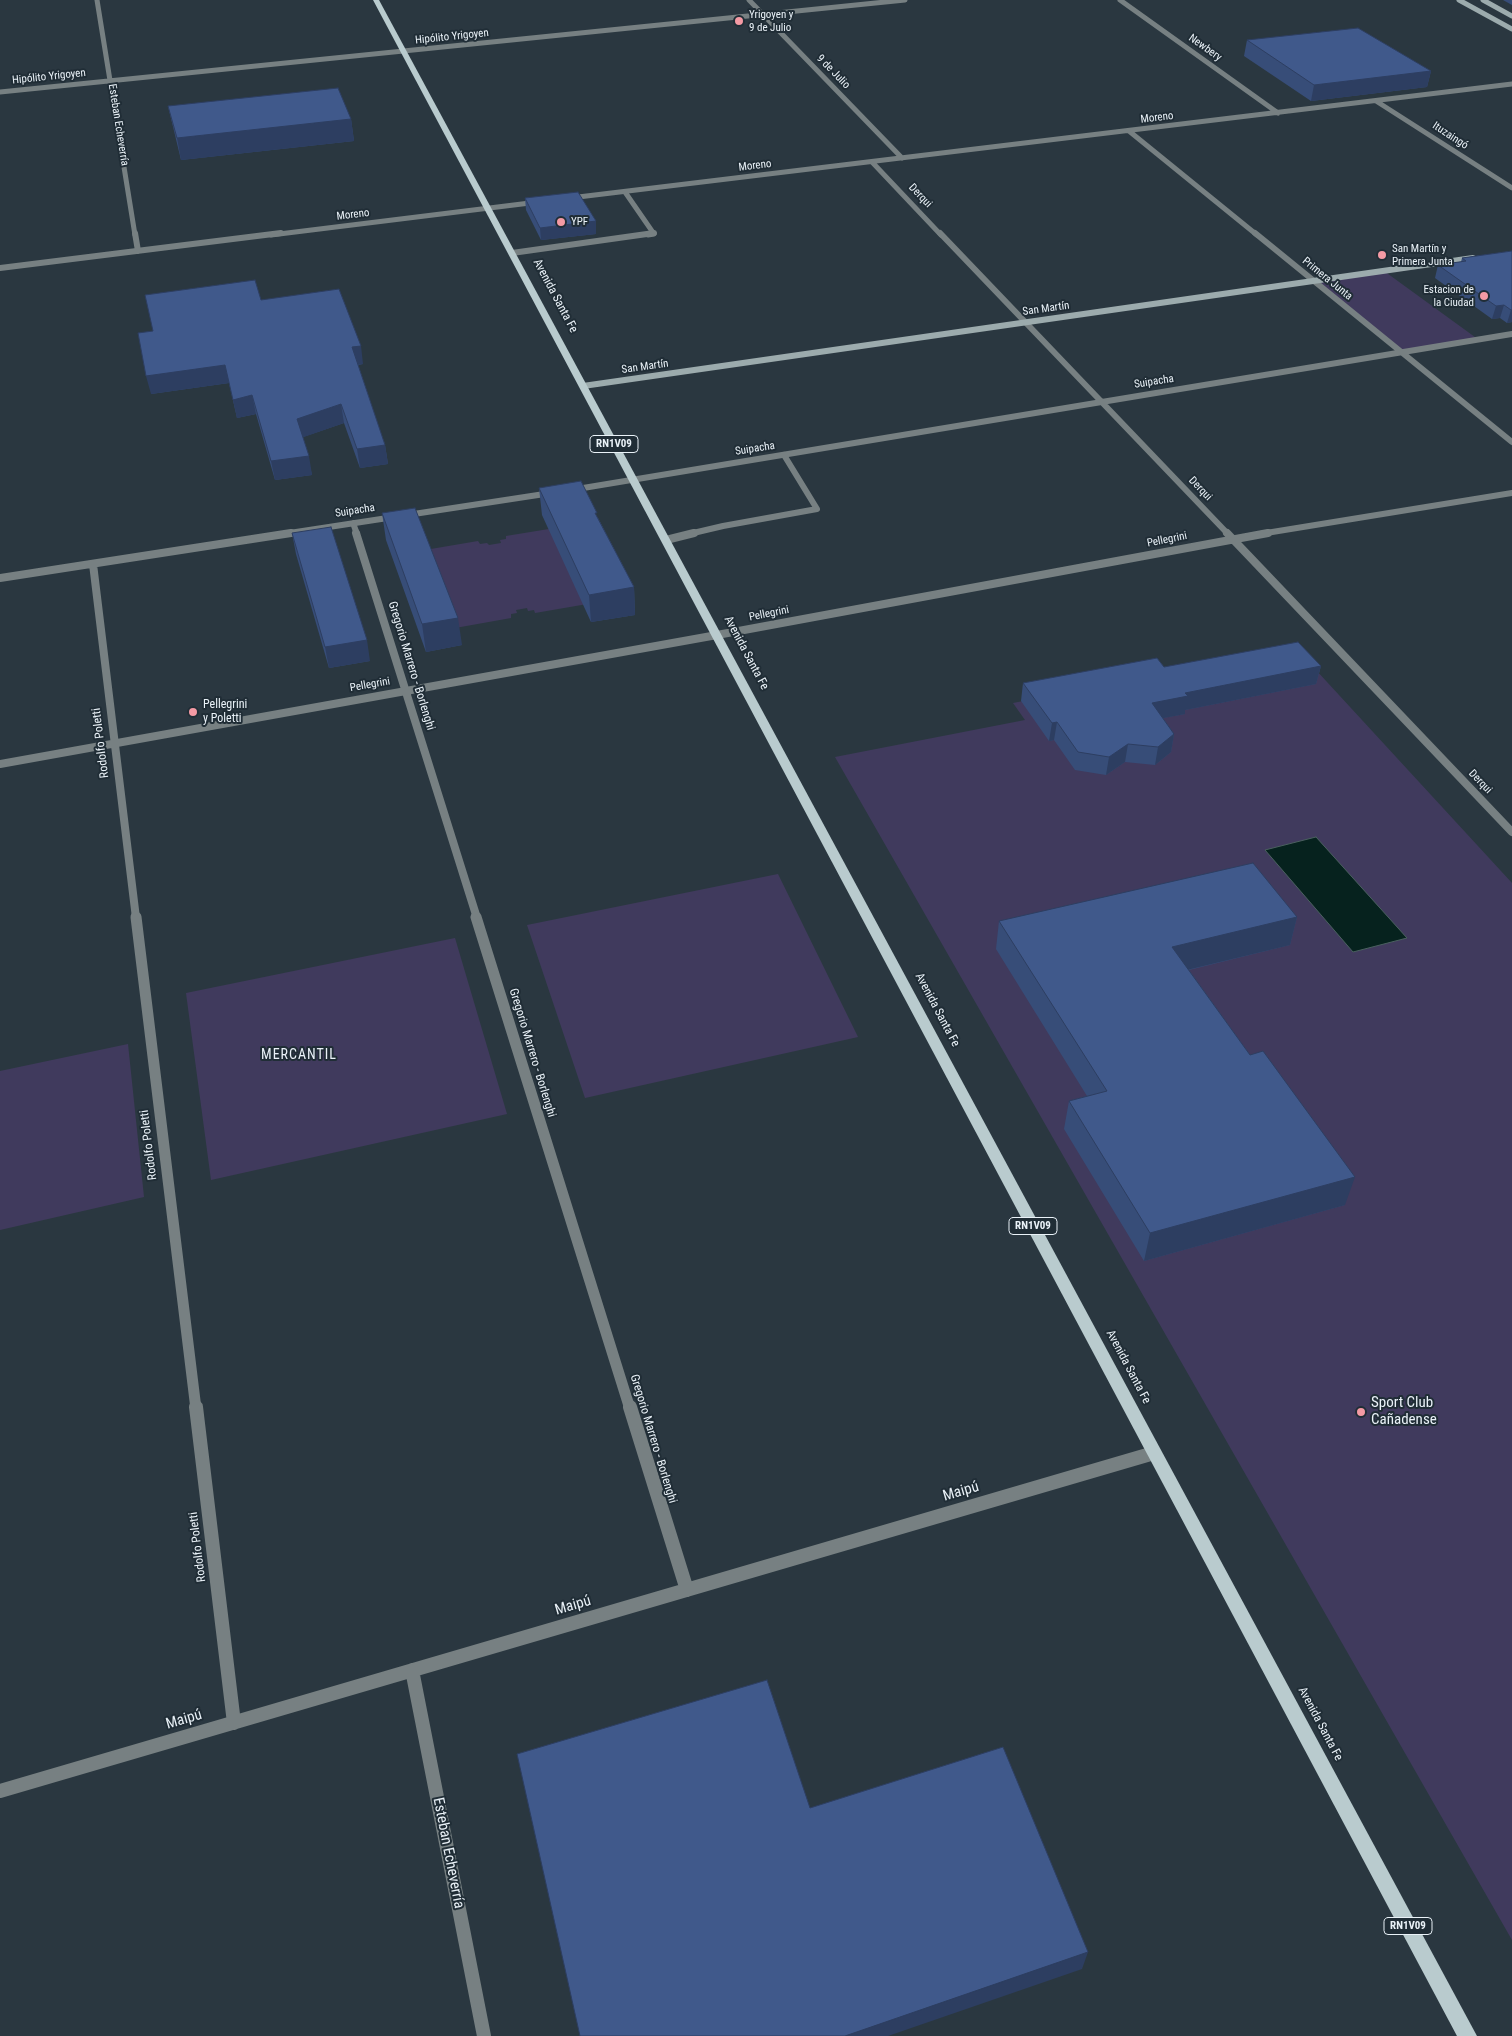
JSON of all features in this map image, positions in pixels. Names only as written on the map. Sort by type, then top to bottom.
[{"type":"main road","name":"Avenida Santa Fe","points":[[376,0],[1467,2036]]},
{"type":"main road","points":[[1459,0],[1512,29]]},
{"type":"main road","points":[[1483,0],[1512,16]]},
{"type":"main road","name":"San Martín","points":[[583,386],[1485,256]]},
{"type":"street","name":"Esteban Echeverría","points":[[97,0],[138,251]]},
{"type":"street","name":"9 de Julio","points":[[749,0],[902,158]]},
{"type":"street","name":"Hipólito Yrigoyen","points":[[0,92],[905,0]]},
{"type":"street","name":"Newbery","points":[[1120,0],[1278,112]]},
{"type":"street","name":"Moreno","points":[[566,199],[1512,84]]},
{"type":"street","name":"Ituzaingó","points":[[1376,101],[1512,188]]},
{"type":"street","name":"Primera Junta","points":[[1129,132],[1512,442]]},
{"type":"street","name":"Derqui","points":[[872,162],[1512,832]]},
{"type":"street","points":[[512,253],[654,234],[625,192]]},
{"type":"street","name":"Moreno","points":[[0,268],[547,201]]},
{"type":"street","name":"Suipacha","points":[[566,490],[1512,334]]},
{"type":"street","points":[[666,540],[723,526],[818,509],[784,455]]},
{"type":"street","name":"Suipacha","points":[[0,578],[556,492]]},
{"type":"street","name":"Pellegrini","points":[[0,764],[717,635],[1232,539],[1512,493]]},
{"type":"street","name":"Gregorio Marrero - Borlenghi","points":[[353,523],[687,1590]]},
{"type":"street","name":"Rodolfo Poletti","points":[[93,564],[234,1723]]},
{"type":"street","name":"Maipú","points":[[0,1791],[1154,1453]]},
{"type":"street","name":"Esteban Echeverría","points":[[412,1670],[484,2036]]},
{"type":"shaded area","points":[[1384,271],[1479,340],[1402,353],[1313,281]]},
{"type":"shaded area","points":[[555,528],[593,603],[535,613],[534,610],[528,611],[527,608],[516,610],[517,613],[511,614],[511,618],[455,628],[425,550],[478,541],[480,544],[487,543],[489,545],[501,543],[500,540],[506,539],[506,536]]},
{"type":"shaded area","name":"Sport Club Cañadense","points":[[1304,657],[1512,883],[1512,1940],[835,757],[1025,720],[1013,703],[1154,676]]},
{"type":"shaded area","points":[[1316,837],[1407,938],[1353,952],[1265,850]]},
{"type":"shaded area","points":[[778,874],[858,1037],[585,1098],[527,925]]},
{"type":"shaded area","points":[[455,938],[507,1114],[211,1180],[186,993]]},
{"type":"shaded area","points":[[128,1044],[144,1197],[0,1230],[0,1071]]},
{"type":"building","points":[[1358,28],[1431,71],[1314,85],[1247,40]]},
{"type":"building","points":[[338,88],[351,119],[177,138],[168,106]]},
{"type":"building","points":[[578,192],[596,221],[540,228],[525,198]]},
{"type":"building","points":[[1512,251],[1512,310],[1504,305],[1496,306],[1438,265],[1466,261],[1462,258]]},
{"type":"building","points":[[255,280],[261,300],[339,289],[361,346],[352,347],[385,445],[357,449],[341,404],[297,419],[309,456],[271,461],[252,395],[233,400],[225,365],[146,376],[138,333],[153,331],[145,295]]},
{"type":"building","points":[[581,481],[597,513],[595,513],[634,587],[589,595],[539,488]]},
{"type":"building","points":[[415,508],[458,618],[422,624],[382,513]]},
{"type":"building","points":[[331,527],[367,640],[325,647],[292,533]]},
{"type":"building","points":[[1298,642],[1321,666],[1185,693],[1188,696],[1152,703],[1174,734],[1158,747],[1128,744],[1109,757],[1078,752],[1057,722],[1052,723],[1023,683],[1157,658],[1164,667]]},
{"type":"building","points":[[1253,863],[1297,917],[1172,947],[1250,1055],[1263,1051],[1355,1177],[1150,1233],[1069,1101],[1107,1091],[999,921]]},
{"type":"building","points":[[767,1680],[810,1808],[1003,1747],[1088,1952],[845,2036],[580,2036],[517,1754]]},
{"type":"place","name":"Yrigoyen y 9 de Julio","points":[[739,21]]},
{"type":"place","name":"YPF","points":[[561,222]]},
{"type":"place","name":"San Martín y Primera Junta","points":[[1382,255]]},
{"type":"place","name":"Estacion de la Ciudad","points":[[1484,296]]},
{"type":"place","name":"Pellegrini y Poletti","points":[[193,712]]},
{"type":"place","name":"Sport Club Cañadense","points":[[1361,1412]]},
{"type":"district","name":"MERCANTIL","points":[[299,1055]]}]
